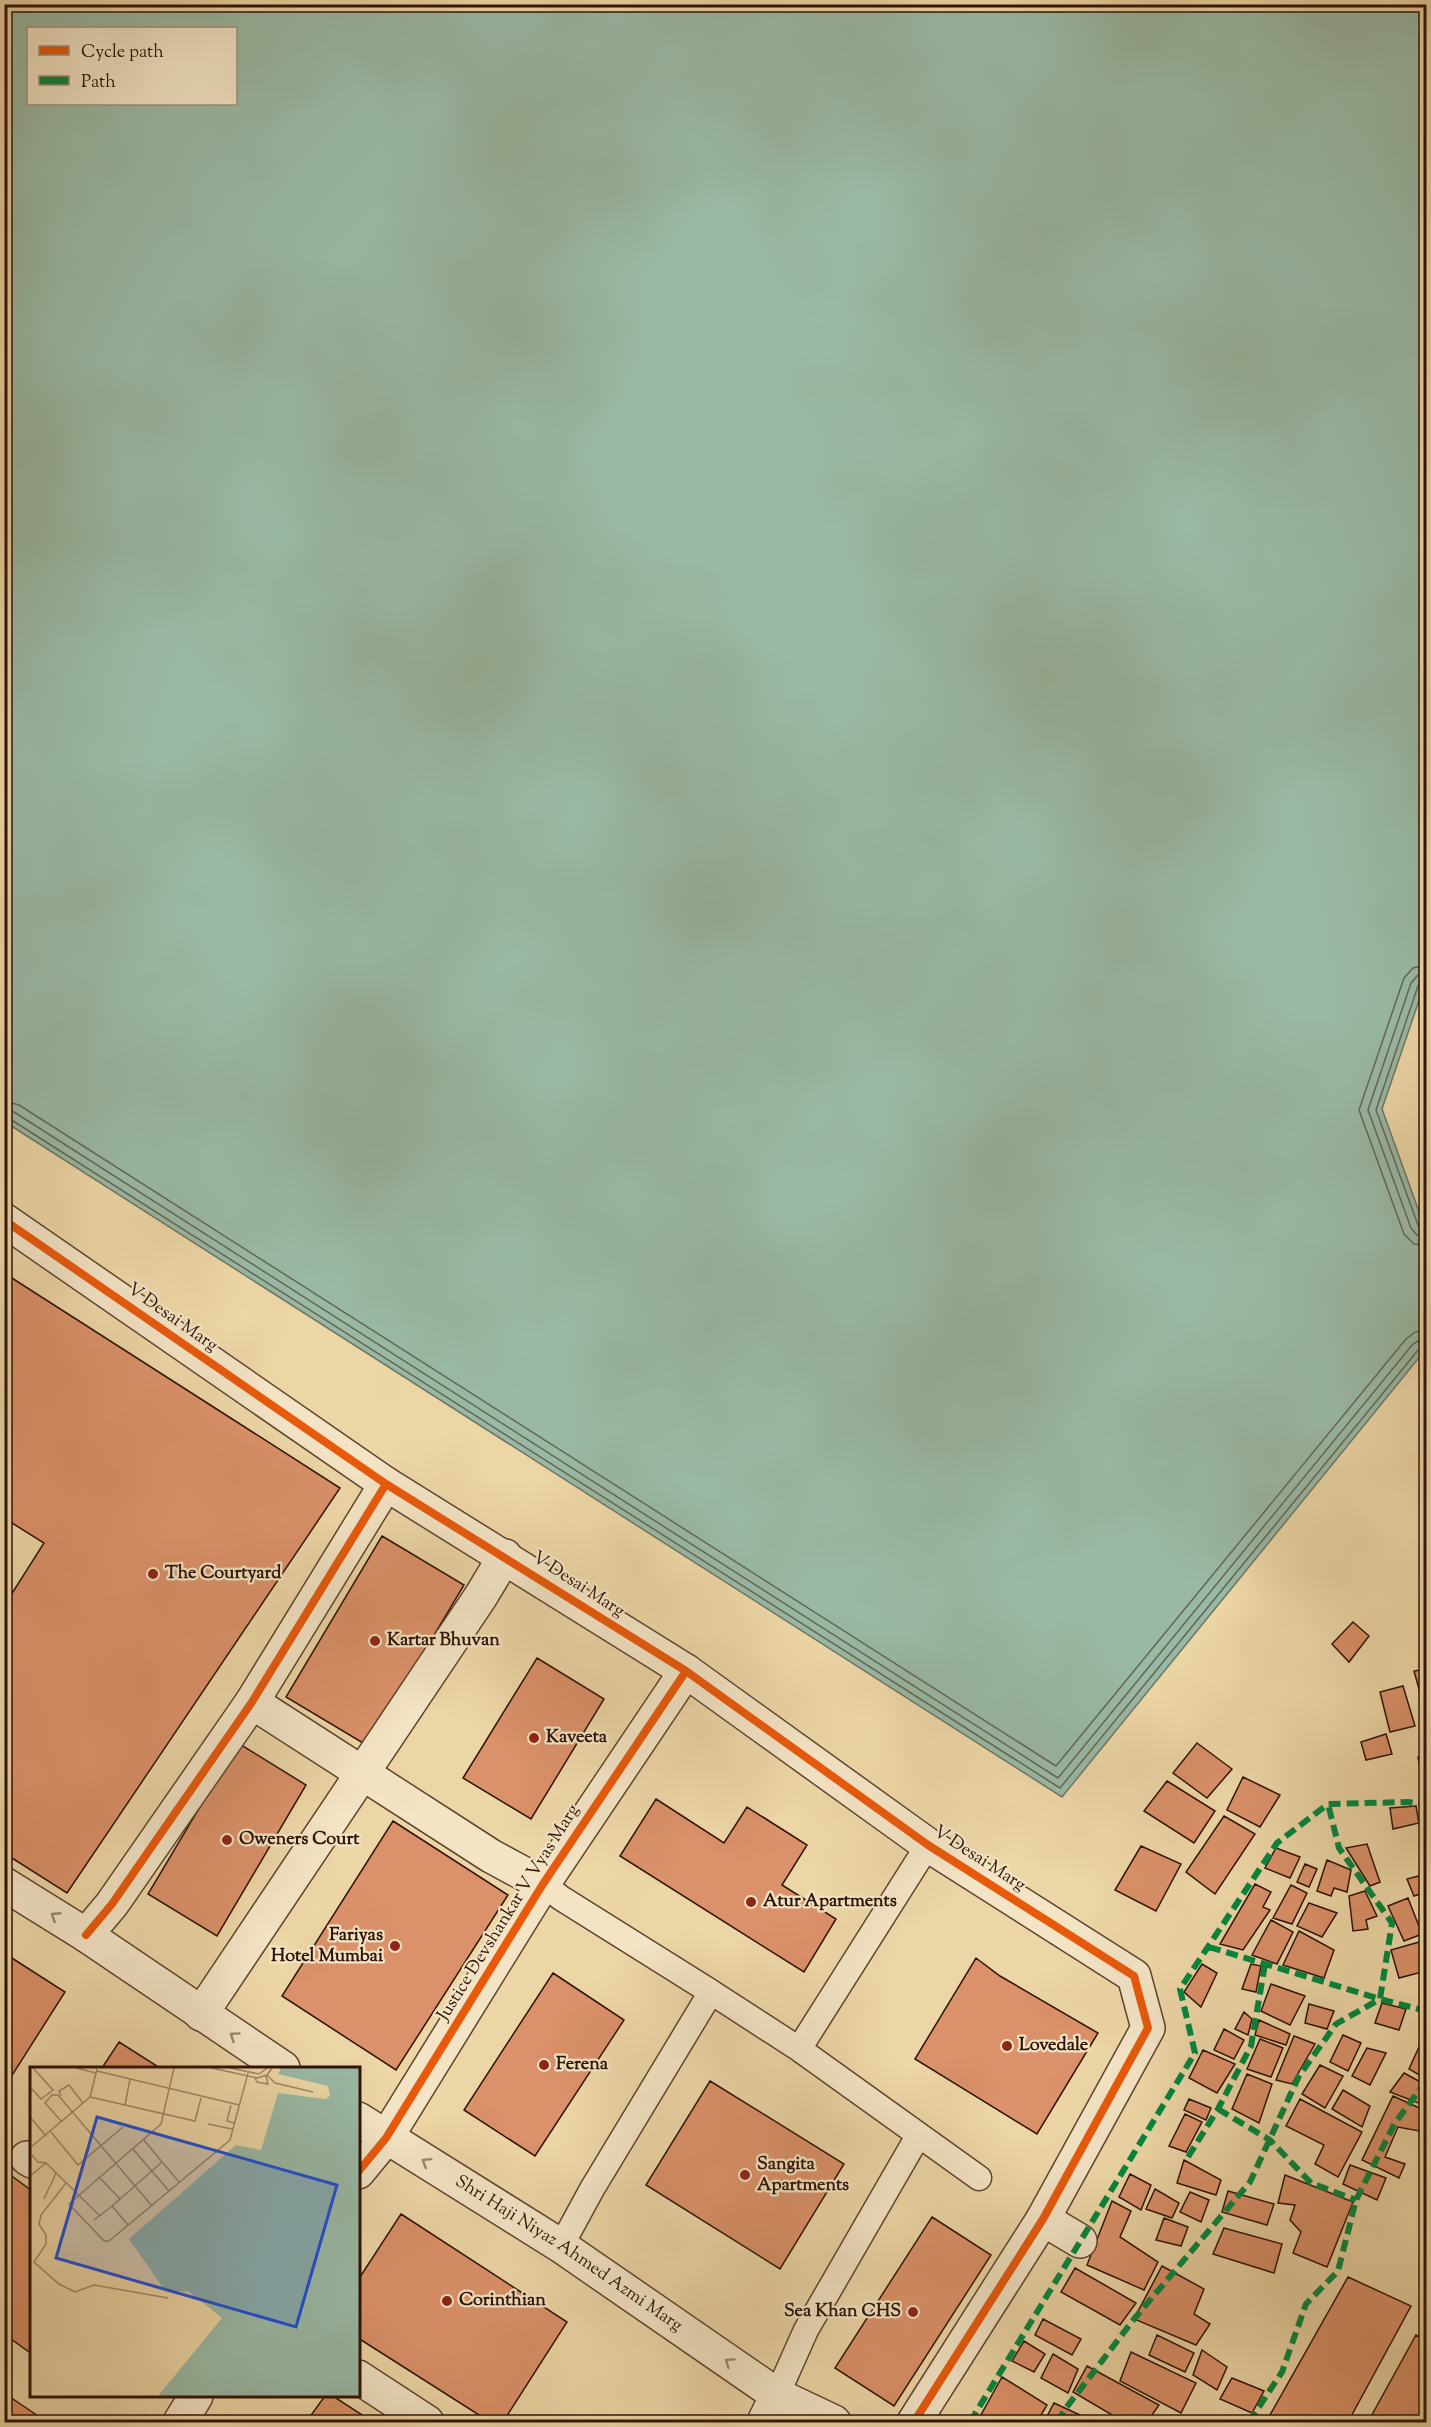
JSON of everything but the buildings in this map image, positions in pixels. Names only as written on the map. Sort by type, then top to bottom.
[{"type":"street","name":"V Desai Marg","points":[[4,1220],[386,1484],[505,1556],[686,1671],[928,1845],[1134,1976],[1148,2028],[1043,2218]]},
{"type":"street","points":[[86,1935],[112,1904],[252,1702],[386,1484]]},
{"type":"street","points":[[201,2014],[224,1984],[362,1773],[482,1596],[505,1556]]},
{"type":"street","name":"Justice Devshankar V Vyas Marg","points":[[360,2170],[386,2138],[543,1884],[686,1671]]},
{"type":"street","points":[[252,1702],[491,1857],[543,1884]]},
{"type":"street","points":[[4,1884],[86,1935],[281,2067]]},
{"type":"street","name":"Shri Haji Niyaz Ahmed Azmi Marg","points":[[360,2120],[561,2246],[770,2409],[834,2422]]},
{"type":"street","points":[[914,2422],[1043,2218],[1080,2241]]},
{"type":"street","points":[[360,2378],[427,2422]]},
{"type":"street","points":[[180,2422],[195,2397]]},
{"type":"lane","points":[[799,2049],[928,1845]]},
{"type":"lane","points":[[543,1884],[561,1898],[799,2049],[979,2178]]},
{"type":"lane","points":[[561,2246],[592,2189],[711,1992]]},
{"type":"lane","points":[[770,2409],[806,2330],[918,2136]]},
{"type":"water","points":[[4,5],[1426,5],[1426,980],[1382,1109],[1426,1231],[1426,1349],[1062,1797],[5,1122]]},
{"type":"marked path","points":[[970,2422],[1195,2053],[1180,1989],[1277,1843],[1328,1804],[1408,1802],[1426,1805]]},
{"type":"marked path","points":[[1057,2422],[1134,2319],[1250,2182],[1299,2076],[1336,2024],[1380,1999],[1392,1923],[1339,1848],[1328,1804]]},
{"type":"marked path","points":[[1209,1947],[1426,2011]]},
{"type":"marked path","points":[[1188,2157],[1218,2109],[1251,2046],[1265,1964]]},
{"type":"marked path","points":[[1249,2422],[1282,2372],[1306,2304],[1338,2271],[1356,2200],[1395,2123],[1426,2081]]},
{"type":"marked path","points":[[1218,2109],[1270,2140],[1311,2183],[1356,2200]]},
{"type":"cycle path","points":[[4,1220],[386,1484],[686,1671],[928,1845],[1134,1976],[1148,2028],[1043,2219],[914,2422]]},
{"type":"cycle path","points":[[86,1935],[112,1904],[252,1702],[386,1484]]},
{"type":"cycle path","points":[[360,2170],[386,2138],[543,1884],[686,1671]]},
{"type":"place","name":"The Courtyard","points":[[153,1574]]},
{"type":"place","name":"Kartar Bhuvan","points":[[375,1641]]},
{"type":"place","name":"Kaveeta","points":[[534,1738]]},
{"type":"place","name":"Oweners Court","points":[[227,1840]]},
{"type":"place","name":"Atur Apartments","points":[[751,1902]]},
{"type":"place","name":"Fariyas Hotel Mumbai","points":[[395,1946]]},
{"type":"place","name":"Lovedale","points":[[1007,2046]]},
{"type":"place","name":"Ferena","points":[[544,2065]]},
{"type":"place","name":"Sangita Apartments","points":[[745,2175]]},
{"type":"place","name":"Corinthian","points":[[447,2301]]},
{"type":"place","name":"Sea Khan CHS","points":[[913,2312]]}]
